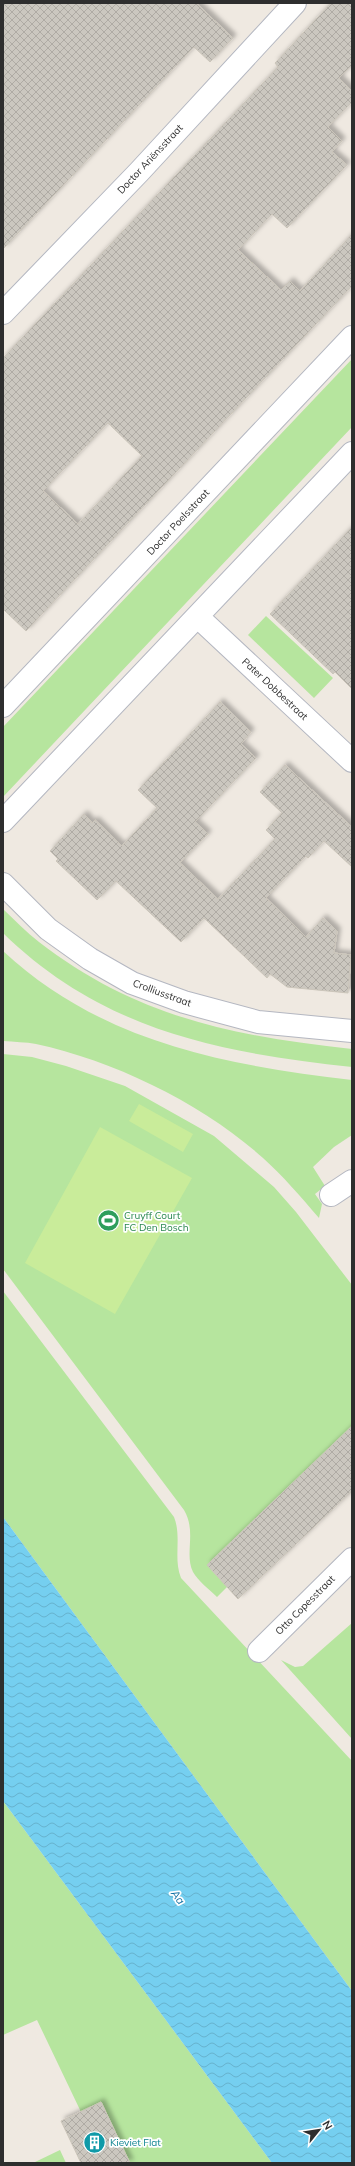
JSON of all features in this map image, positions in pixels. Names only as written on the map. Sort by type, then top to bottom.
[{"type":"street","name":"Doctor Ariënsstraat","points":[[3,313],[139,172],[295,3]]},
{"type":"street","name":"Doctor Poelsstraat","points":[[3,706],[352,337]]},
{"type":"street","points":[[3,821],[352,454]]},
{"type":"street","name":"Pater Dobbestraat","points":[[198,617],[352,761]]},
{"type":"street","name":"Crolliusstraat","points":[[3,884],[48,929],[90,959],[132,983],[184,1002],[258,1022],[352,1031]]},
{"type":"street","points":[[331,1195],[352,1181]]},
{"type":"street","name":"Otto Copesstraat","points":[[259,1651],[352,1559]]},
{"type":"green space","points":[[352,359],[352,427],[3,797],[3,727]]},
{"type":"green space","points":[[266,616],[333,678],[314,698],[248,635]]},
{"type":"green space","points":[[3,909],[39,942],[75,968],[112,989],[187,1019],[226,1029],[308,1044],[352,1049],[352,1067],[256,1054],[210,1044],[165,1031],[122,1014],[81,993],[41,966],[3,933]]},
{"type":"green space","points":[[3,951],[41,982],[81,1007],[123,1028],[166,1044],[211,1057],[257,1066],[352,1080],[352,1135],[334,1147],[313,1167],[325,1186],[315,1194],[322,1204],[319,1218],[285,1179],[263,1158],[239,1138],[186,1103],[127,1073],[96,1061],[36,1044],[3,1041]]},
{"type":"green space","points":[[3,1054],[32,1057],[66,1066],[125,1086],[214,1136],[274,1187],[296,1212],[352,1285],[352,1426],[207,1565],[227,1587],[217,1597],[193,1572],[190,1558],[190,1526],[184,1510],[3,1269]]},
{"type":"green space","points":[[139,1104],[193,1134],[183,1152],[129,1121]]},
{"type":"green space","name":"Cruyff Court FC Den Bosch","points":[[100,1127],[192,1178],[115,1314],[25,1263]]},
{"type":"green space","points":[[3,1291],[174,1517],[177,1532],[178,1563],[181,1578],[352,1761],[352,1991],[3,1517]]},
{"type":"green space","points":[[352,1623],[352,1739],[281,1660],[295,1667],[303,1666]]},
{"type":"green space","points":[[3,1801],[272,2163],[130,2163],[102,2103],[81,2112],[37,2020],[3,2035]]},
{"type":"green space","points":[[60,2150],[66,2163],[33,2163]]},
{"type":"water","name":"Aa","points":[[3,1517],[352,1991],[352,2163],[272,2163],[3,1801]]},
{"type":"building","points":[[3,3],[196,3],[233,38],[210,62],[194,47],[3,249]]},
{"type":"building","points":[[331,3],[352,3],[352,65],[339,78],[352,91],[352,102],[328,127],[342,141],[332,152],[347,165],[287,228],[272,214],[238,250],[281,290],[290,281],[300,291],[352,234],[352,286],[26,631],[3,609],[3,358],[278,67],[275,63]],"holes":[[[108,423],[142,456],[78,524],[43,491]]]},
{"type":"building","points":[[352,527],[352,689],[335,672],[333,674],[270,614]]},
{"type":"building","points":[[220,702],[251,732],[241,744],[256,758],[195,822],[208,834],[180,863],[218,899],[275,839],[266,830],[282,813],[260,792],[285,765],[352,827],[352,867],[324,841],[308,858],[306,856],[266,898],[306,937],[323,918],[337,931],[334,953],[351,955],[348,993],[287,987],[270,974],[267,978],[204,918],[181,942],[116,881],[97,900],[56,861],[58,859],[50,851],[84,814],[92,823],[95,820],[122,846],[157,808],[138,790]]},
{"type":"building","points":[[352,1426],[352,1491],[238,1599],[207,1565]]},
{"type":"building","name":"Kieviet Flat","points":[[101,2102],[130,2163],[81,2163],[61,2121]]},
{"type":"place","name":"Cruyff Court FC Den Bosch","points":[[108,1221]]},
{"type":"place","name":"Kieviet Flat","points":[[95,2142]]}]
